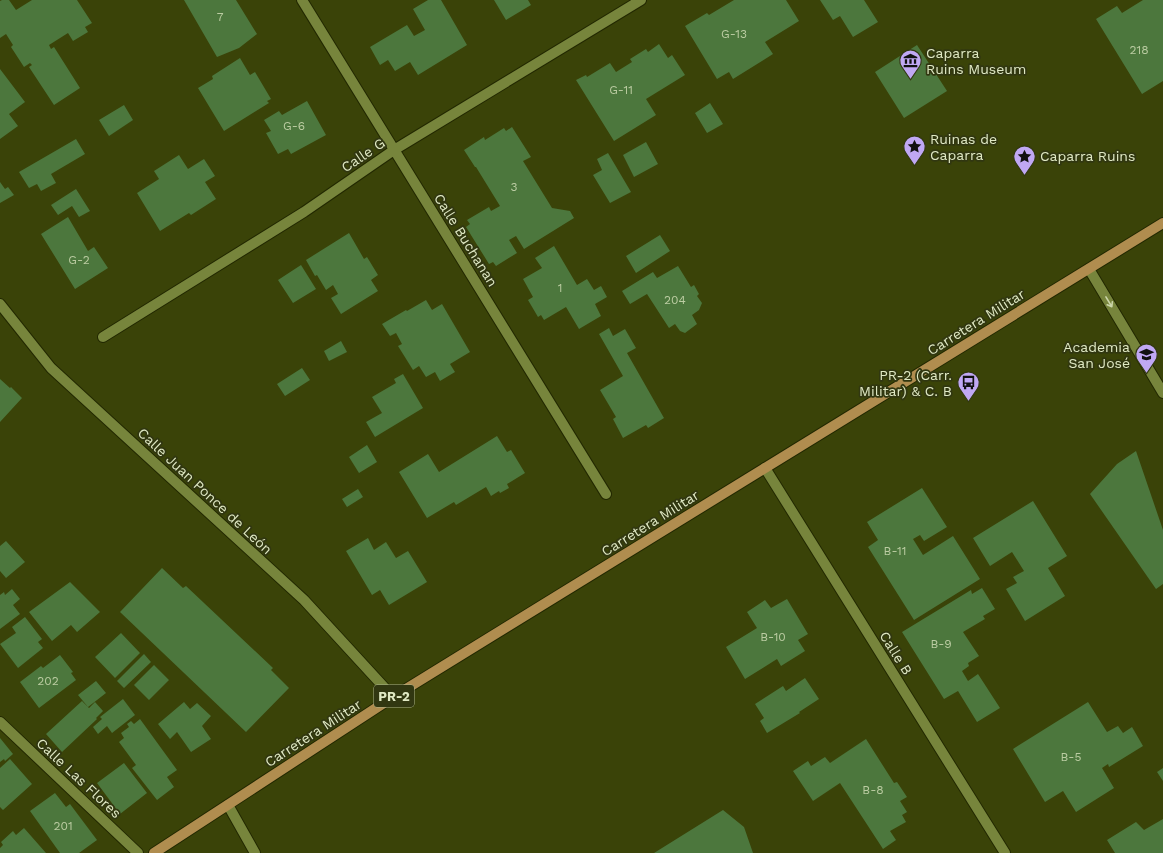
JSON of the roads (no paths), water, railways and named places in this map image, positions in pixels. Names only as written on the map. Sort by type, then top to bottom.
[{"type":"main road","name":"Carretera Militar","points":[[154,853],[393,697],[1163,223]]},
{"type":"street","name":"Calle Buchanan","points":[[302,0],[606,494]]},
{"type":"street","name":"Calle G","points":[[103,337],[304,212],[394,150],[642,0]]},
{"type":"street","points":[[1089,269],[1163,393]]},
{"type":"street","name":"Calle Juan Ponce de León","points":[[0,304],[51,368],[304,600],[393,697]]},
{"type":"street","name":"Calle B","points":[[765,468],[1005,853]]},
{"type":"street","name":"Calle Las Flores","points":[[0,722],[138,853]]},
{"type":"street","points":[[228,805],[255,853]]},
{"type":"place","name":"Caparra Ruins Museum","points":[[911,80]]},
{"type":"place","name":"Ruinas de Caparra","points":[[914,166]]},
{"type":"place","name":"Caparra Ruins","points":[[1024,176]]},
{"type":"place","name":"Academia San José","points":[[1146,374]]},
{"type":"place","name":"PR-2 (Carr. Militar) & C. B","points":[[968,402]]}]
